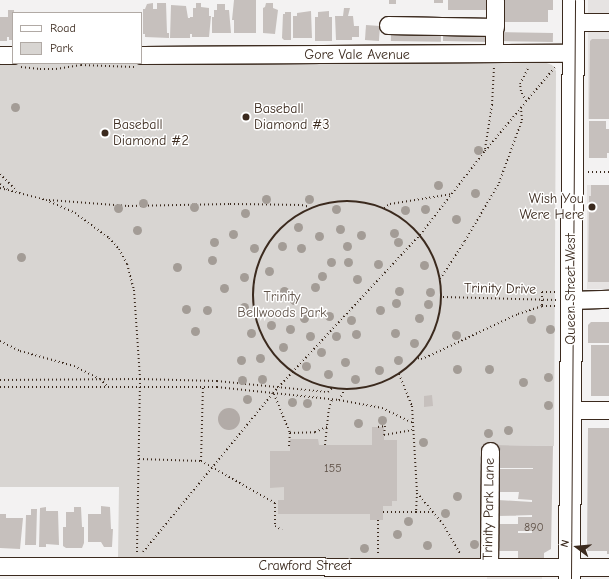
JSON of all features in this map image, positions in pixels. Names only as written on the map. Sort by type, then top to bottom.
[{"type":"main road","name":"Queen Street West","points":[[569,573],[570,410],[559,299],[572,53],[573,0]]},
{"type":"street","points":[[494,53],[495,0]]},
{"type":"street","points":[[572,22],[609,22]]},
{"type":"street","points":[[388,25],[495,27]]},
{"type":"street","name":"Gore Vale Avenue","points":[[142,55],[572,53]]},
{"type":"street","points":[[0,55],[12,55]]},
{"type":"street","points":[[559,299],[609,299]]},
{"type":"street","points":[[570,410],[609,410]]},
{"type":"street","name":"Trinity Park Lane","points":[[485,571],[490,451]]},
{"type":"street","name":"Crawford Street","points":[[0,566],[132,568],[464,567],[485,571],[569,573],[609,567]]},
{"type":"path","points":[[485,150],[494,87],[494,53]]},
{"type":"path","points":[[142,553],[292,372],[420,235],[453,194],[485,150],[557,65],[551,64]]},
{"type":"path","points":[[526,101],[521,92],[520,84],[523,75],[530,66]]},
{"type":"path","points":[[440,279],[465,241],[499,183],[512,151],[522,120],[521,108]]},
{"type":"path","points":[[591,172],[609,172]]},
{"type":"path","points":[[0,174],[17,191]]},
{"type":"path","points":[[0,184],[7,190]]},
{"type":"path","points":[[0,188],[17,191],[46,200],[75,213],[95,226],[109,238],[122,254],[132,277],[140,379],[138,459],[132,568]]},
{"type":"path","points":[[384,208],[390,204],[453,194]]},
{"type":"path","points":[[46,200],[128,206],[230,204],[302,205],[311,207]]},
{"type":"path","points":[[351,200],[370,203],[384,208],[406,221],[420,235],[430,248],[440,279],[443,297],[441,312],[435,329],[428,344],[418,357],[399,374],[382,382],[364,388],[344,391],[305,379],[292,372],[280,362],[262,337],[257,323],[253,292],[259,262],[274,235],[291,219],[311,207],[330,202],[351,200]]},
{"type":"path","points":[[542,306],[542,292],[559,299]]},
{"type":"path","name":"Trinity Drive","points":[[443,297],[542,300],[559,299]]},
{"type":"path","points":[[418,357],[421,359],[429,356],[518,314],[559,299]]},
{"type":"path","points":[[0,340],[20,351],[74,366],[100,379],[107,386]]},
{"type":"path","points":[[399,374],[412,406],[417,493],[416,512]]},
{"type":"path","points":[[0,380],[140,379],[217,381],[328,392],[332,388]]},
{"type":"path","points":[[0,387],[203,387],[274,393],[332,399],[382,408],[413,423]]},
{"type":"path","points":[[201,461],[203,387]]},
{"type":"path","points":[[339,400],[344,391]]},
{"type":"path","points":[[274,393],[290,433],[289,446]]},
{"type":"path","points":[[326,445],[327,427],[332,399]]},
{"type":"path","points":[[378,427],[385,426],[384,435],[413,430]]},
{"type":"path","points":[[290,433],[315,432],[327,427]]},
{"type":"path","points":[[138,459],[201,461],[214,467],[275,503],[275,526],[282,530]]},
{"type":"path","points":[[417,493],[448,531],[461,554],[464,567]]},
{"type":"path","points":[[383,512],[433,512]]},
{"type":"path","points":[[378,520],[378,560]]},
{"type":"shaded area","points":[[588,0],[609,0],[609,119],[588,119]]},
{"type":"shaded area","points":[[587,185],[609,185],[609,289],[587,289]]},
{"type":"shaded area","points":[[229,408],[237,411],[240,419],[237,427],[229,430],[221,427],[218,419],[221,411]]},
{"type":"shaded area","points":[[487,575],[542,575],[542,579],[487,579]]},
{"type":"green space","name":"Trinity Bellwoods Park","points":[[0,61],[12,64],[544,62],[552,65],[556,71],[554,446],[482,445],[481,491],[486,558],[118,558],[119,487],[0,487]]},
{"type":"building","points":[[234,0],[256,0],[256,33],[234,33],[234,20],[232,20]]},
{"type":"building","points":[[389,0],[396,0],[396,4],[389,4]]},
{"type":"building","points":[[434,0],[443,0],[443,3],[434,3]]},
{"type":"building","points":[[448,0],[488,0],[488,10],[448,10]]},
{"type":"building","points":[[498,0],[553,0],[553,10],[548,10],[548,22],[498,22]]},
{"type":"building","points":[[153,3],[153,9],[157,9],[157,3],[166,3],[167,33],[169,33],[169,38],[145,37],[145,34],[143,34],[143,9],[145,9],[147,4]]},
{"type":"building","points":[[196,3],[201,3],[201,7],[209,8],[209,16],[211,16],[209,37],[192,37],[192,34],[190,34],[190,38],[170,38],[171,5],[186,6],[188,18],[193,17],[193,8],[196,8]]},
{"type":"building","points":[[266,3],[273,3],[273,8],[278,10],[275,34],[263,33],[263,8],[265,7]]},
{"type":"building","points":[[217,4],[225,4],[225,10],[229,10],[231,33],[212,33],[212,17],[214,17],[214,10],[217,10]]},
{"type":"building","points":[[344,8],[350,8],[348,16],[353,16],[354,26],[359,26],[359,37],[352,37],[352,40],[336,40],[335,16],[343,16]]},
{"type":"building","points":[[8,10],[14,10],[14,12],[12,12],[12,40],[9,40],[9,37],[7,37],[7,41],[0,41],[0,17],[8,17]]},
{"type":"building","points":[[311,11],[312,38],[293,38],[293,16],[297,16],[297,13]]},
{"type":"building","points":[[329,11],[329,17],[332,17],[332,41],[315,41],[315,17],[318,17],[318,12]]},
{"type":"building","points":[[285,12],[291,12],[291,40],[284,40],[282,38],[283,14],[285,14]]},
{"type":"building","points":[[366,25],[380,26],[379,41],[365,40]]},
{"type":"building","points":[[443,31],[485,33],[490,42],[443,41]]},
{"type":"building","points":[[497,32],[553,33],[553,42],[497,41]]},
{"type":"building","points":[[391,33],[441,34],[441,42],[391,41]]},
{"type":"building","points":[[592,39],[609,39],[609,119],[589,119],[590,41]]},
{"type":"building","points":[[589,121],[606,121],[606,129],[609,129],[609,153],[607,153],[607,158],[589,158]]},
{"type":"building","points":[[591,185],[609,185],[609,282],[588,282],[589,196],[591,196]]},
{"type":"building","points":[[591,322],[609,322],[609,343],[588,343],[588,325]]},
{"type":"building","points":[[591,345],[609,345],[609,396],[591,396]]},
{"type":"building","points":[[432,395],[433,406],[424,407],[424,396]]},
{"type":"building","points":[[372,427],[384,427],[384,440],[397,440],[397,501],[392,501],[392,506],[383,506],[383,520],[370,520],[370,514],[278,514],[278,500],[284,500],[284,487],[270,488],[270,451],[290,451],[290,439],[318,439],[319,445],[372,445]]},
{"type":"building","points":[[588,428],[609,428],[609,554],[607,554],[607,551],[587,551]]},
{"type":"building","points":[[496,445],[553,446],[551,549],[544,553],[544,558],[518,558],[518,551],[493,551],[497,524],[518,524],[518,517],[532,517],[532,515],[497,516],[498,500],[532,502],[532,500],[518,499],[519,492],[494,492],[497,469],[533,468],[496,468]],"holes":[[[518,531],[532,531],[532,533],[518,533]]]},
{"type":"building","points":[[101,506],[110,507],[111,529],[113,529],[112,547],[104,547],[101,542],[88,542],[88,514],[101,514]]},
{"type":"building","points":[[46,507],[46,511],[58,511],[59,545],[46,544],[46,547],[39,547],[40,508]]},
{"type":"building","points":[[74,507],[81,507],[82,527],[84,527],[84,543],[82,548],[66,548],[63,546],[63,527],[66,527],[66,512],[74,512]]},
{"type":"building","points":[[31,509],[37,509],[36,545],[25,545],[26,515],[31,515]]},
{"type":"building","points":[[0,514],[6,514],[6,518],[23,518],[20,549],[0,548]]},
{"type":"tram line","points":[[571,579],[575,0]]},
{"type":"place","name":"Baseball Diamond #3","points":[[246,117]]},
{"type":"place","name":"Baseball Diamond #2","points":[[105,133]]},
{"type":"place","name":"Wish You Were Here","points":[[592,207]]}]
